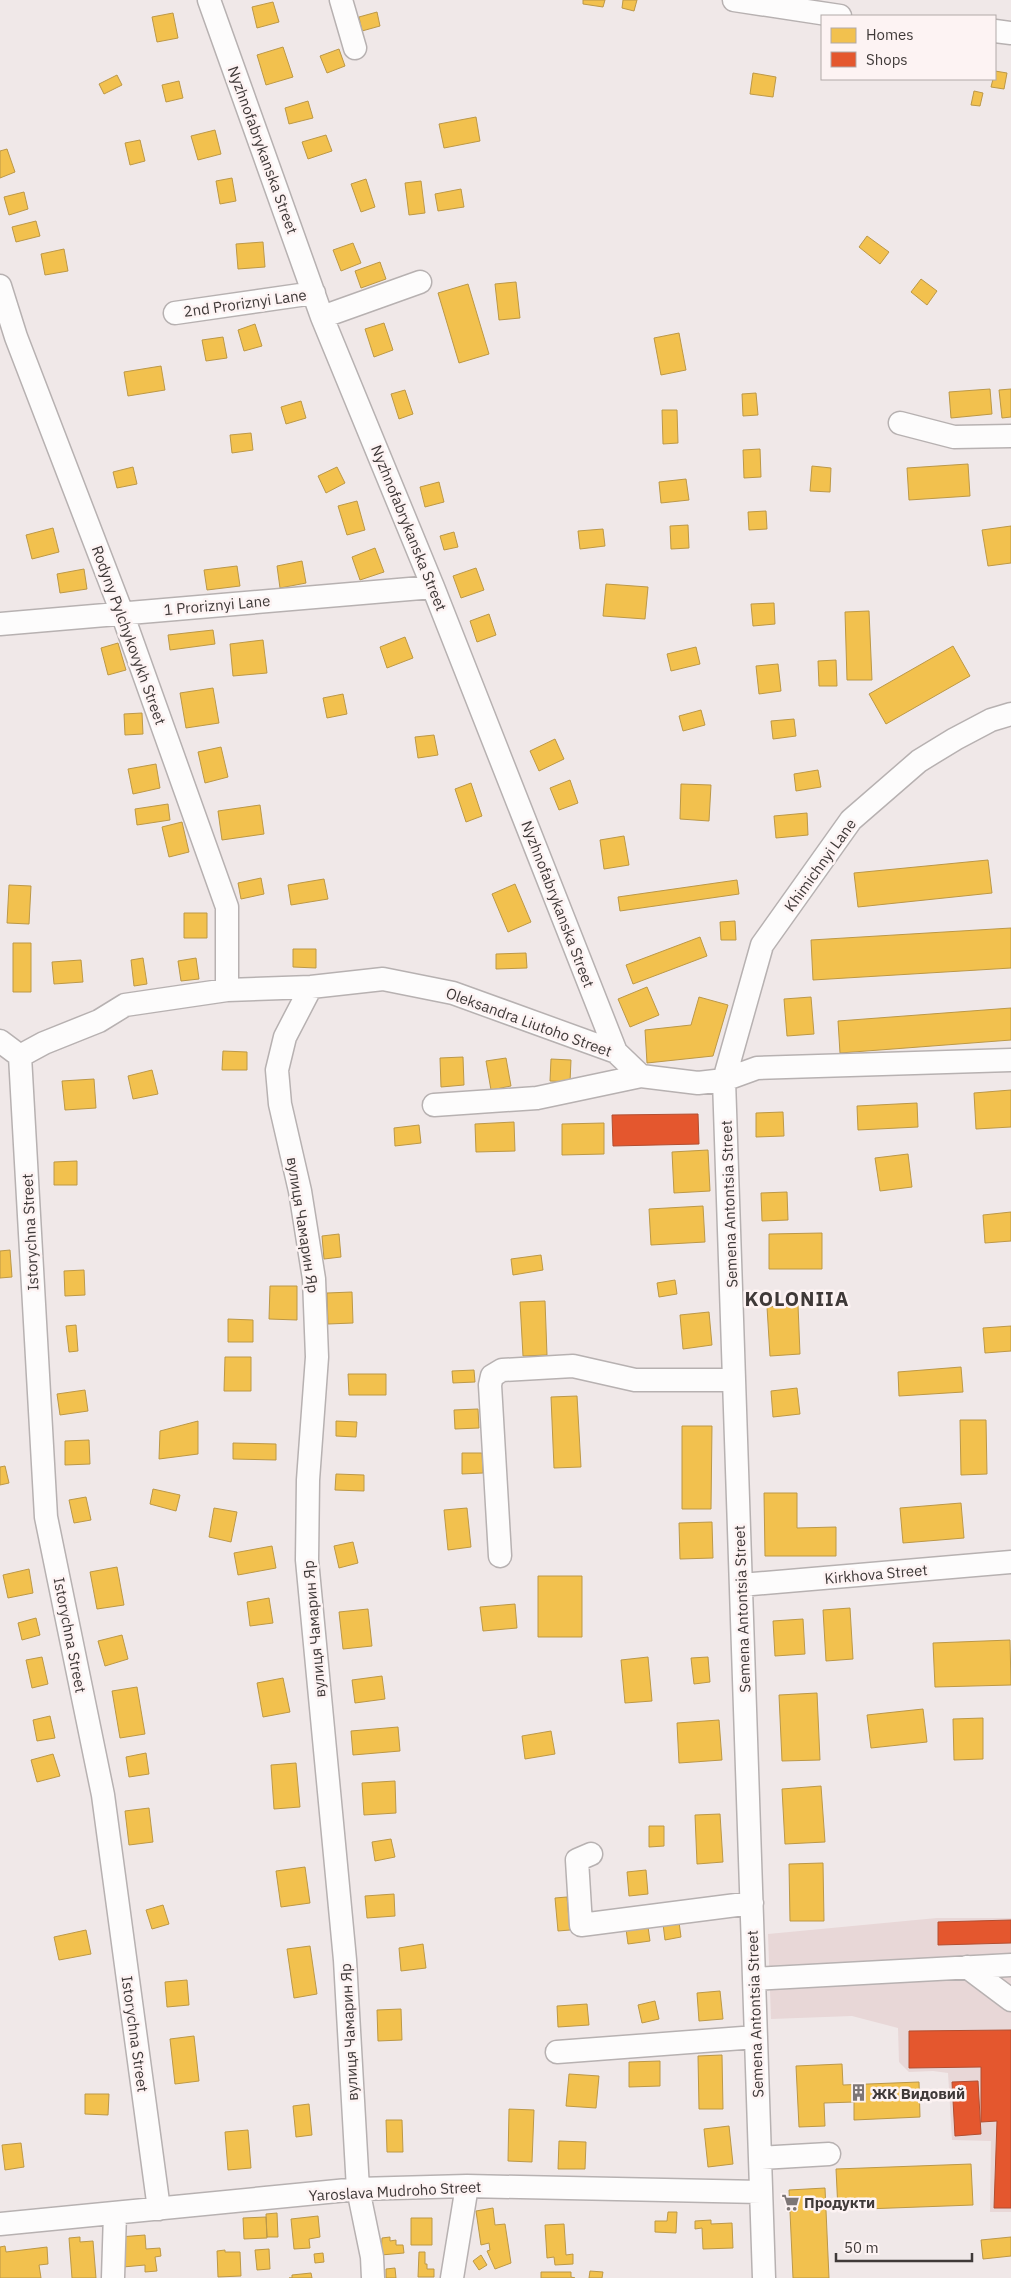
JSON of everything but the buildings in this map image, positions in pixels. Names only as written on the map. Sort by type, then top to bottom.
[{"type":"street","name":"Nyzhnofabrykanska Street","points":[[209,0],[322,317],[433,587],[616,1052]]},
{"type":"street","points":[[342,0],[355,48]]},
{"type":"street","points":[[734,0],[833,15]]},
{"type":"street","points":[[996,31],[1011,33]]},
{"type":"street","points":[[322,317],[420,282]]},
{"type":"street","name":"Rodyny Pylchykovykh Street","points":[[0,286],[8,338],[122,613],[227,907],[227,990]]},
{"type":"street","name":"2nd Proriznyi Lane","points":[[175,313],[314,293]]},
{"type":"street","points":[[900,423],[954,437],[1011,436]]},
{"type":"street","name":"1 Proriznyi Lane","points":[[0,624],[433,587]]},
{"type":"street","name":"Khimichnyi Lane","points":[[762,945],[851,820],[919,761],[990,720],[1011,714]]},
{"type":"street","name":"Semena Antontsia Street","points":[[762,945],[724,1080],[764,2278]]},
{"type":"street","name":"Oleksandra Liutoho Street","points":[[20,1056],[44,1043],[99,1021],[125,1005],[227,990],[311,987],[384,979],[445,991],[616,1052],[641,1076]]},
{"type":"street","name":"вулиця Чамарин Яр","points":[[311,987],[285,1037],[277,1070],[280,1104],[300,1191],[314,1279],[317,1357],[308,1480],[307,1560],[345,1960],[358,2189],[372,2257],[373,2278]]},
{"type":"street","points":[[0,1041],[20,1056]]},
{"type":"street","name":"Istorychna Street","points":[[20,1056],[46,1517],[103,1795],[159,2209]]},
{"type":"street","points":[[434,1106],[537,1098],[641,1076],[698,1084],[724,1080],[757,1068],[1011,1060]]},
{"type":"street","points":[[500,1556],[490,1385],[492,1376],[502,1370],[573,1366],[635,1380],[734,1380]]},
{"type":"street","name":"Kirkhova Street","points":[[741,1585],[1011,1562]]},
{"type":"street","points":[[591,1854],[577,1860],[581,1925],[752,1903]]},
{"type":"street","points":[[754,1979],[1011,1965]]},
{"type":"street","points":[[967,1967],[1011,2000]]},
{"type":"street","points":[[557,2052],[756,2037]]},
{"type":"street","points":[[760,2158],[829,2154]]},
{"type":"street","points":[[452,2278],[467,2186]]},
{"type":"street","name":"Yaroslava Mudroho Street","points":[[0,2224],[358,2189],[467,2186],[761,2192]]},
{"type":"street","points":[[113,2278],[115,2213]]},
{"type":"shaded area","points":[[937,1918],[1011,1918],[1011,2212],[990,2212],[991,2141],[952,2140],[948,2073],[933,2071],[909,2072],[899,2062],[898,2028],[852,2016],[771,2019],[768,1934]]},
{"type":"place","name":"ЖК Видовий","points":[[858,2093]]},
{"type":"place","name":"Продукти","points":[[790,2202]]},
{"type":"district","name":"KOLONIIA","points":[[797,1298]]}]
